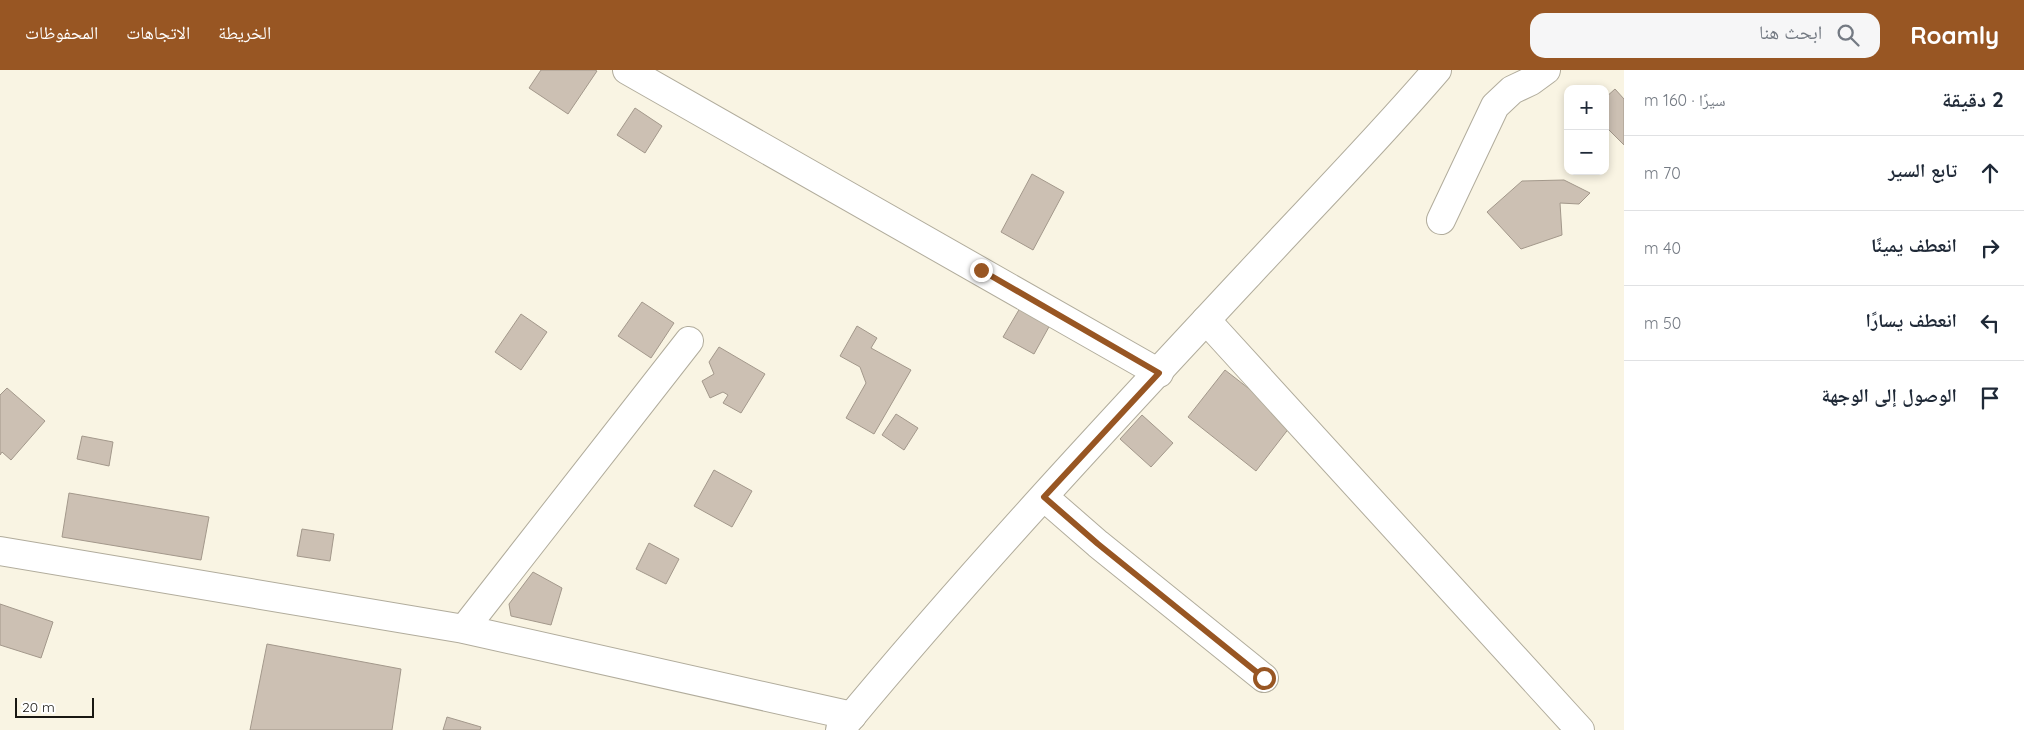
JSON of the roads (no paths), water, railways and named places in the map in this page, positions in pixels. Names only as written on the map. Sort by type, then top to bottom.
[{"type":"street","points":[[627,70],[1159,373]]},
{"type":"street","points":[[0,551],[464,629],[846,723],[1044,497],[1206,320],[1382,135],[1437,70]]},
{"type":"street","points":[[1441,220],[1495,106],[1512,90],[1531,81],[1546,70]]},
{"type":"street","points":[[1206,320],[1580,730]]},
{"type":"street","points":[[464,629],[689,340]]},
{"type":"street","points":[[1044,497],[1098,544],[1264,678]]}]
